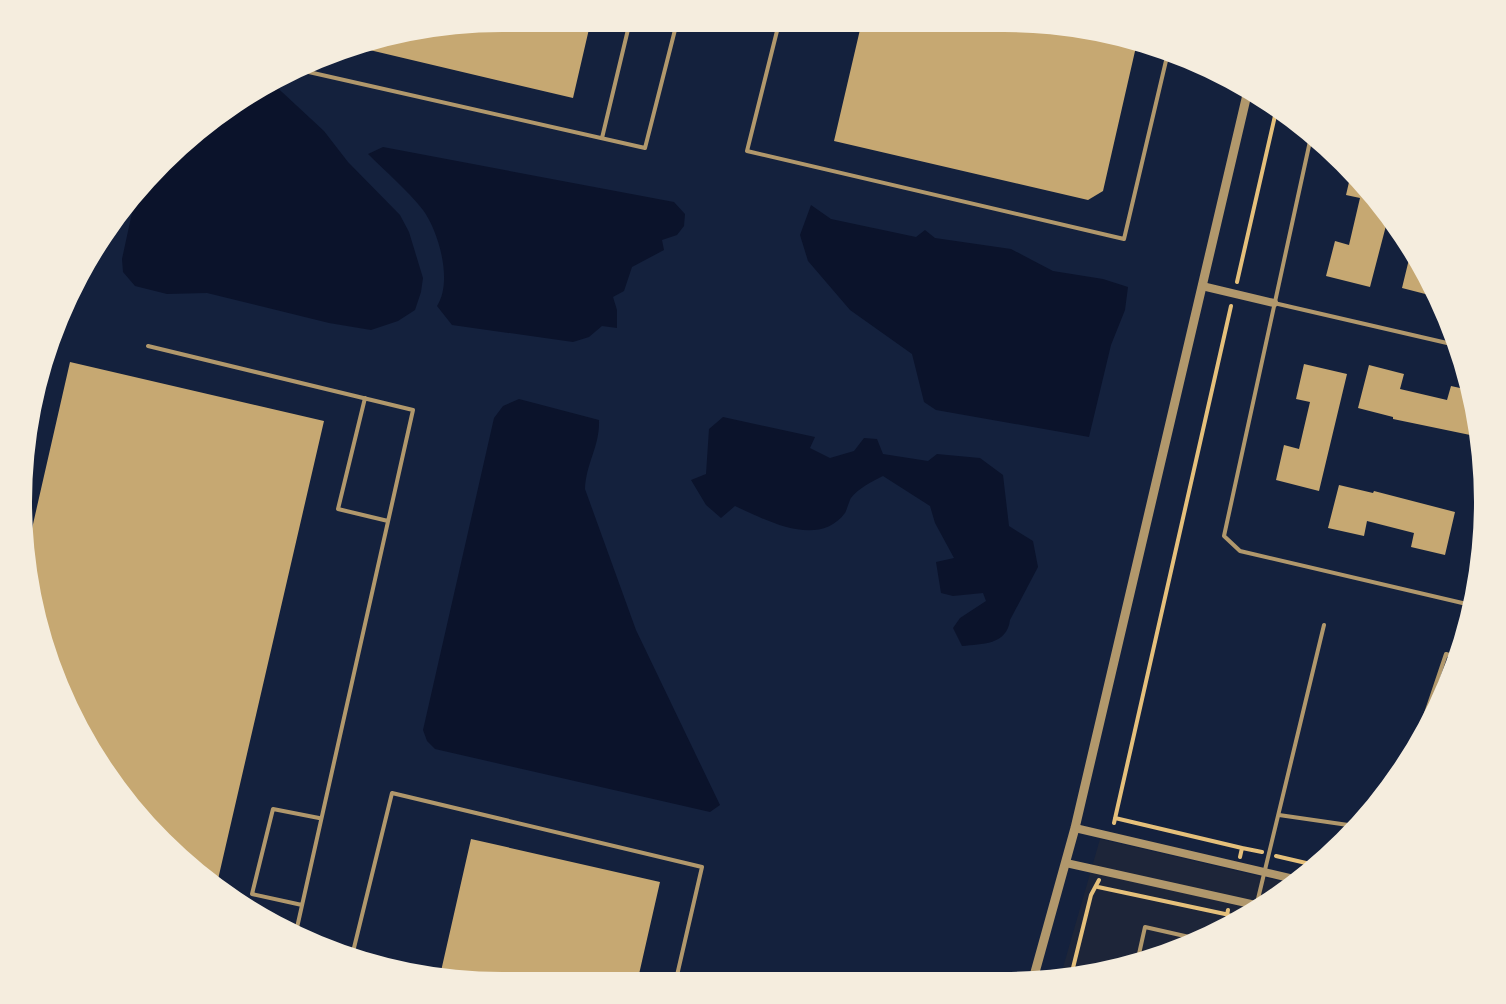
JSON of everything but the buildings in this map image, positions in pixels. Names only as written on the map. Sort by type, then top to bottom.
[{"type":"street","points":[[1036,970],[1076,828],[1246,99]]},
{"type":"street","points":[[1202,286],[1274,303]]},
{"type":"street","points":[[1076,828],[1286,877]]},
{"type":"street","points":[[1066,863],[1247,904]]},
{"type":"lane","points":[[602,138],[627,33]]},
{"type":"lane","points":[[312,73],[645,148],[674,33]]},
{"type":"lane","points":[[777,33],[747,152],[1124,238],[1166,61]]},
{"type":"lane","points":[[1309,145],[1224,536],[1240,551],[1462,603]]},
{"type":"lane","points":[[1274,303],[1446,343]]},
{"type":"lane","points":[[148,346],[413,410],[298,925]]},
{"type":"lane","points":[[365,398],[338,510],[388,521]]},
{"type":"lane","points":[[1260,895],[1324,625]]},
{"type":"lane","points":[[1433,693],[1448,655]]},
{"type":"lane","points":[[354,948],[392,792],[702,867],[678,972]]},
{"type":"lane","points":[[302,905],[252,894],[273,809],[321,818]]},
{"type":"lane","points":[[1279,815],[1346,824]]},
{"type":"lane","points":[[1139,952],[1145,927],[1184,936]]},
{"type":"path","points":[[1238,278],[1274,119]]},
{"type":"path","points":[[1110,837],[1230,310]]},
{"type":"path","points":[[1073,966],[1091,895],[1098,887],[1102,871]]},
{"type":"path","points":[[1098,887],[1227,915]]},
{"type":"shaded area","points":[[279,89],[324,131],[348,162],[400,215],[423,278],[415,310],[371,330],[207,293],[167,294],[135,286],[123,272],[132,214],[149,192],[192,149]]},
{"type":"shaded area","points":[[383,147],[674,202],[685,214],[684,226],[677,235],[662,240],[664,250],[632,267],[624,291],[613,297],[617,328],[602,326],[589,337],[573,342],[452,325],[437,306],[444,271],[434,231],[417,203],[368,154]]},
{"type":"shaded area","points":[[811,205],[831,219],[916,237],[925,230],[935,238],[1011,249],[1053,271],[1128,287],[1089,437],[936,410],[924,402],[912,354],[850,310],[808,261],[800,235]]},
{"type":"shaded area","points":[[519,399],[599,420],[585,489],[636,630],[720,805],[710,812],[435,749],[427,741],[423,730],[494,418],[503,406]]},
{"type":"shaded area","points":[[723,417],[815,437],[810,448],[830,458],[854,451],[864,438],[877,439],[883,454],[928,461],[937,454],[980,458],[1003,475],[1009,526],[1033,541],[1038,567],[1004,634],[992,642],[962,646],[953,628],[960,618],[986,601],[983,593],[941,593],[936,562],[954,558],[930,506],[883,476],[857,491],[845,513],[834,524],[821,529],[791,528],[735,506],[721,518],[706,505],[691,480],[706,474],[709,429]]},
{"type":"shaded area","points":[[1100,839],[1280,881],[1239,909],[1184,936],[1126,956],[1063,967]]}]
